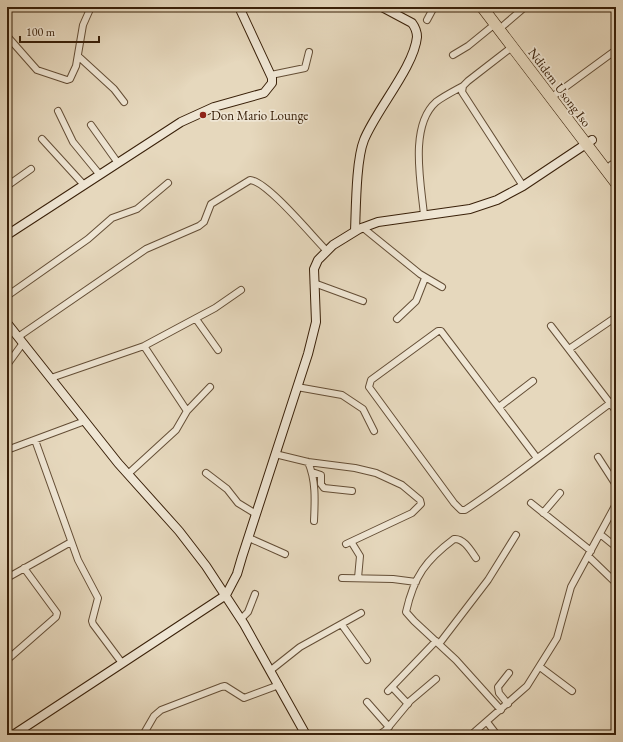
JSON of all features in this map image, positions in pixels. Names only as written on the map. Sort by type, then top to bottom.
[{"type":"highway","name":"Ndidem Usong Iso","points":[[482,7],[500,25],[556,94],[616,183]]},
{"type":"highway","name":"Ndidem Usong Iso","points":[[491,7],[512,47],[589,142],[614,166]]},
{"type":"street","points":[[7,36],[37,70],[67,80],[73,76],[83,25],[91,7]]},
{"type":"street","points":[[7,235],[181,122],[214,107],[264,93],[272,84],[271,76],[239,7]]},
{"type":"street","points":[[382,7],[412,23],[417,36],[415,47],[405,68],[364,140],[356,203],[359,229],[426,278],[442,287]]},
{"type":"street","points":[[427,20],[434,7]]},
{"type":"street","points":[[453,55],[525,7]]},
{"type":"street","points":[[424,215],[419,144],[421,131],[426,116],[436,103],[463,86],[512,47]]},
{"type":"street","points":[[556,94],[616,50]]},
{"type":"street","points":[[271,76],[305,68],[309,52]]},
{"type":"street","points":[[78,56],[114,89],[124,102]]},
{"type":"street","points":[[463,86],[464,97],[523,186]]},
{"type":"street","points":[[58,111],[73,142],[100,175]]},
{"type":"street","points":[[90,125],[118,163]]},
{"type":"street","points":[[42,138],[84,185]]},
{"type":"street","points":[[13,735],[226,595],[237,574],[314,332],[316,310],[314,283],[316,265],[326,250],[359,229],[378,222],[479,206],[523,186],[589,142]]},
{"type":"street","points":[[7,186],[31,169]]},
{"type":"street","points":[[7,365],[21,340],[146,249],[199,226],[204,222],[211,204],[250,180],[257,181],[278,199],[326,250]]},
{"type":"street","points":[[7,296],[76,247],[112,218],[137,209],[168,183]]},
{"type":"street","points":[[397,319],[416,301],[426,278]]},
{"type":"street","points":[[314,283],[363,301]]},
{"type":"street","points":[[51,378],[144,346],[196,319],[241,290]]},
{"type":"street","points":[[569,350],[616,317]]},
{"type":"street","points":[[196,319],[218,350]]},
{"type":"street","points":[[7,323],[128,474],[179,531],[226,595],[280,685],[304,734]]},
{"type":"street","points":[[551,326],[616,411]]},
{"type":"street","points":[[537,458],[441,331],[438,331],[432,335],[370,380],[369,387],[461,510],[465,510],[476,503],[537,458],[610,403],[616,399]]},
{"type":"street","points":[[144,346],[187,411]]},
{"type":"street","points":[[499,406],[533,381]]},
{"type":"street","points":[[128,474],[176,430],[187,411],[210,387]]},
{"type":"street","points":[[297,387],[342,395],[363,409],[374,431]]},
{"type":"street","points":[[7,450],[85,421]]},
{"type":"street","points":[[36,440],[78,560],[98,598],[92,620],[93,624],[122,663]]},
{"type":"street","points":[[275,454],[308,462],[355,468],[376,473],[402,485],[420,500],[421,504],[412,513],[349,544],[360,556],[358,578]]},
{"type":"street","points":[[598,457],[616,485]]},
{"type":"street","points":[[308,462],[312,472],[315,496],[314,520]]},
{"type":"street","points":[[312,472],[321,475],[321,484],[324,488],[352,491]]},
{"type":"street","points":[[206,473],[227,489],[238,503],[256,514]]},
{"type":"street","points":[[543,513],[560,493]]},
{"type":"street","points":[[531,502],[589,554],[616,583]]},
{"type":"street","points":[[471,735],[527,686],[540,667],[560,630],[568,593],[616,504]]},
{"type":"street","points":[[600,534],[616,546]]},
{"type":"street","points":[[408,704],[390,689],[437,642],[488,580],[516,535]]},
{"type":"street","points":[[249,538],[285,554]]},
{"type":"street","points":[[476,558],[462,540],[454,539],[436,552],[426,563],[416,582],[406,612],[461,665],[501,710]]},
{"type":"street","points":[[7,578],[71,542]]},
{"type":"street","points":[[7,660],[56,617],[57,613],[24,568]]},
{"type":"street","points":[[342,578],[393,579],[416,582]]},
{"type":"street","points":[[241,620],[248,612],[255,594]]},
{"type":"street","points":[[271,670],[300,647],[342,625],[361,613]]},
{"type":"street","points":[[342,625],[367,660]]},
{"type":"street","points":[[540,667],[572,691]]},
{"type":"street","points":[[508,704],[500,693],[498,686],[509,673]]},
{"type":"street","points":[[379,735],[389,727],[408,704],[436,679]]},
{"type":"street","points":[[142,735],[154,716],[161,710],[221,687],[225,686],[244,698],[280,685]]},
{"type":"street","points":[[367,702],[389,727]]},
{"type":"street","points":[[487,722],[496,735]]},
{"type":"place","name":"Don Mario Lounge","points":[[203,115]]}]
